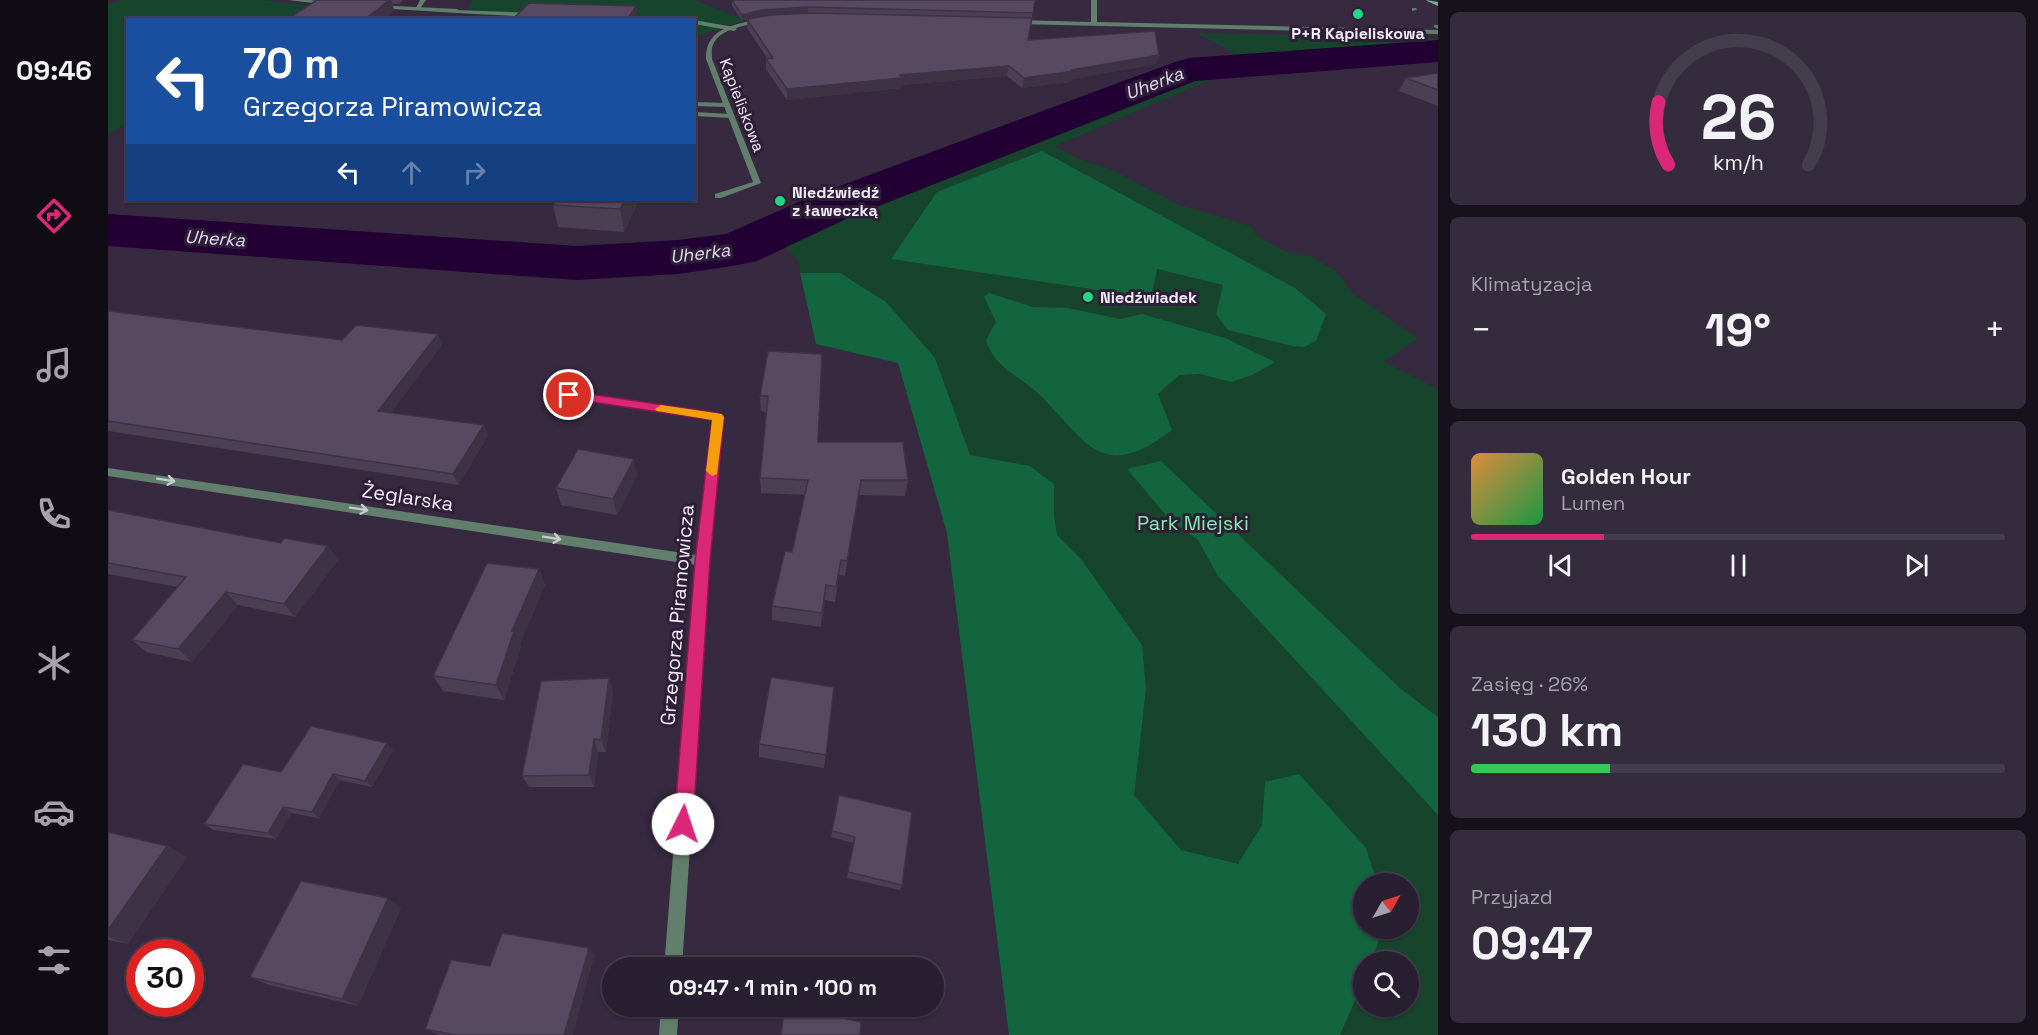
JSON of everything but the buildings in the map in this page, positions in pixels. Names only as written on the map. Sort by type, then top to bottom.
[{"type":"main road","points":[[1428,0],[1438,4]]},
{"type":"street","points":[[291,0],[337,3]]},
{"type":"street","points":[[417,9],[423,0]]},
{"type":"street","points":[[1094,0],[1094,24]]},
{"type":"street","points":[[371,6],[544,15]]},
{"type":"street","name":"Kąpieliskowa","points":[[718,196],[757,183],[709,59],[710,45],[717,37],[734,29],[769,20]]},
{"type":"street","points":[[696,22],[714,23],[734,29]]},
{"type":"street","points":[[1011,22],[1437,28]]},
{"type":"street","points":[[696,104],[727,105]]},
{"type":"street","points":[[696,114],[731,116]]},
{"type":"street","name":"Grzegorza Piramowicza","points":[[569,395],[718,417],[703,561],[674,957]]},
{"type":"street","name":"Żeglarska","points":[[108,472],[703,561]]},
{"type":"street","points":[[668,1035],[669,1017]]},
{"type":"green space","points":[[123,0],[263,0],[314,6],[294,18],[126,18],[126,123],[108,135],[108,4]]},
{"type":"green space","points":[[472,0],[695,0],[746,20],[696,37],[696,18],[582,18],[467,14]]},
{"type":"green space","name":"Park Miejski","points":[[1196,33],[1367,36],[1373,41],[1402,43],[1397,37],[1438,39],[1438,53],[1262,68],[1264,71],[1222,75],[1055,146],[1077,158],[1117,172],[1177,204],[1251,226],[1257,236],[1287,252],[1311,256],[1336,271],[1353,294],[1418,338],[1384,362],[1438,389],[1438,1035],[1009,1035],[947,533],[898,363],[816,344],[798,260],[759,224],[1063,104],[1172,66],[1238,55]]},
{"type":"green space","points":[[1042,151],[1295,288],[1326,314],[1316,341],[1304,347],[1292,346],[1228,330],[1216,314],[1223,285],[1157,269],[1151,298],[891,259],[937,192]]},
{"type":"green space","points":[[800,273],[840,273],[886,302],[935,358],[970,455],[1030,466],[1054,484],[1054,515],[1057,535],[1081,559],[1142,645],[1146,689],[1134,795],[1181,850],[1238,864],[1262,825],[1265,782],[1299,774],[1366,848],[1374,873],[1353,873],[1353,939],[1379,939],[1375,951],[1353,951],[1353,1005],[1340,1035],[1009,1035],[947,533],[898,363],[816,344]]},
{"type":"green space","points":[[989,293],[1033,307],[1068,308],[1120,319],[1142,314],[1225,338],[1275,362],[1252,375],[1231,382],[1200,374],[1179,375],[1158,394],[1172,430],[1148,446],[1129,454],[1112,455],[1098,451],[1084,442],[1040,395],[995,358],[986,340],[996,322],[984,297]]},
{"type":"green space","points":[[1161,461],[1402,690],[1438,717],[1438,815],[1218,576],[1198,540],[1170,520],[1127,469]]},
{"type":"waterway","name":"Uherka","points":[[108,230],[577,263],[678,257],[738,249],[828,208],[1189,70],[1438,51]]},
{"type":"slow traffic","points":[[661,409],[718,417],[712,471]]},
{"type":"place","name":"P+R Kąpieliskowa","points":[[1358,14]]},
{"type":"place","name":"Niedźwiedź z ławeczką","points":[[780,201]]},
{"type":"place","name":"Niedźwiadek","points":[[1088,297]]},
{"type":"route","points":[[569,395],[718,417],[703,561],[683,824]]}]
